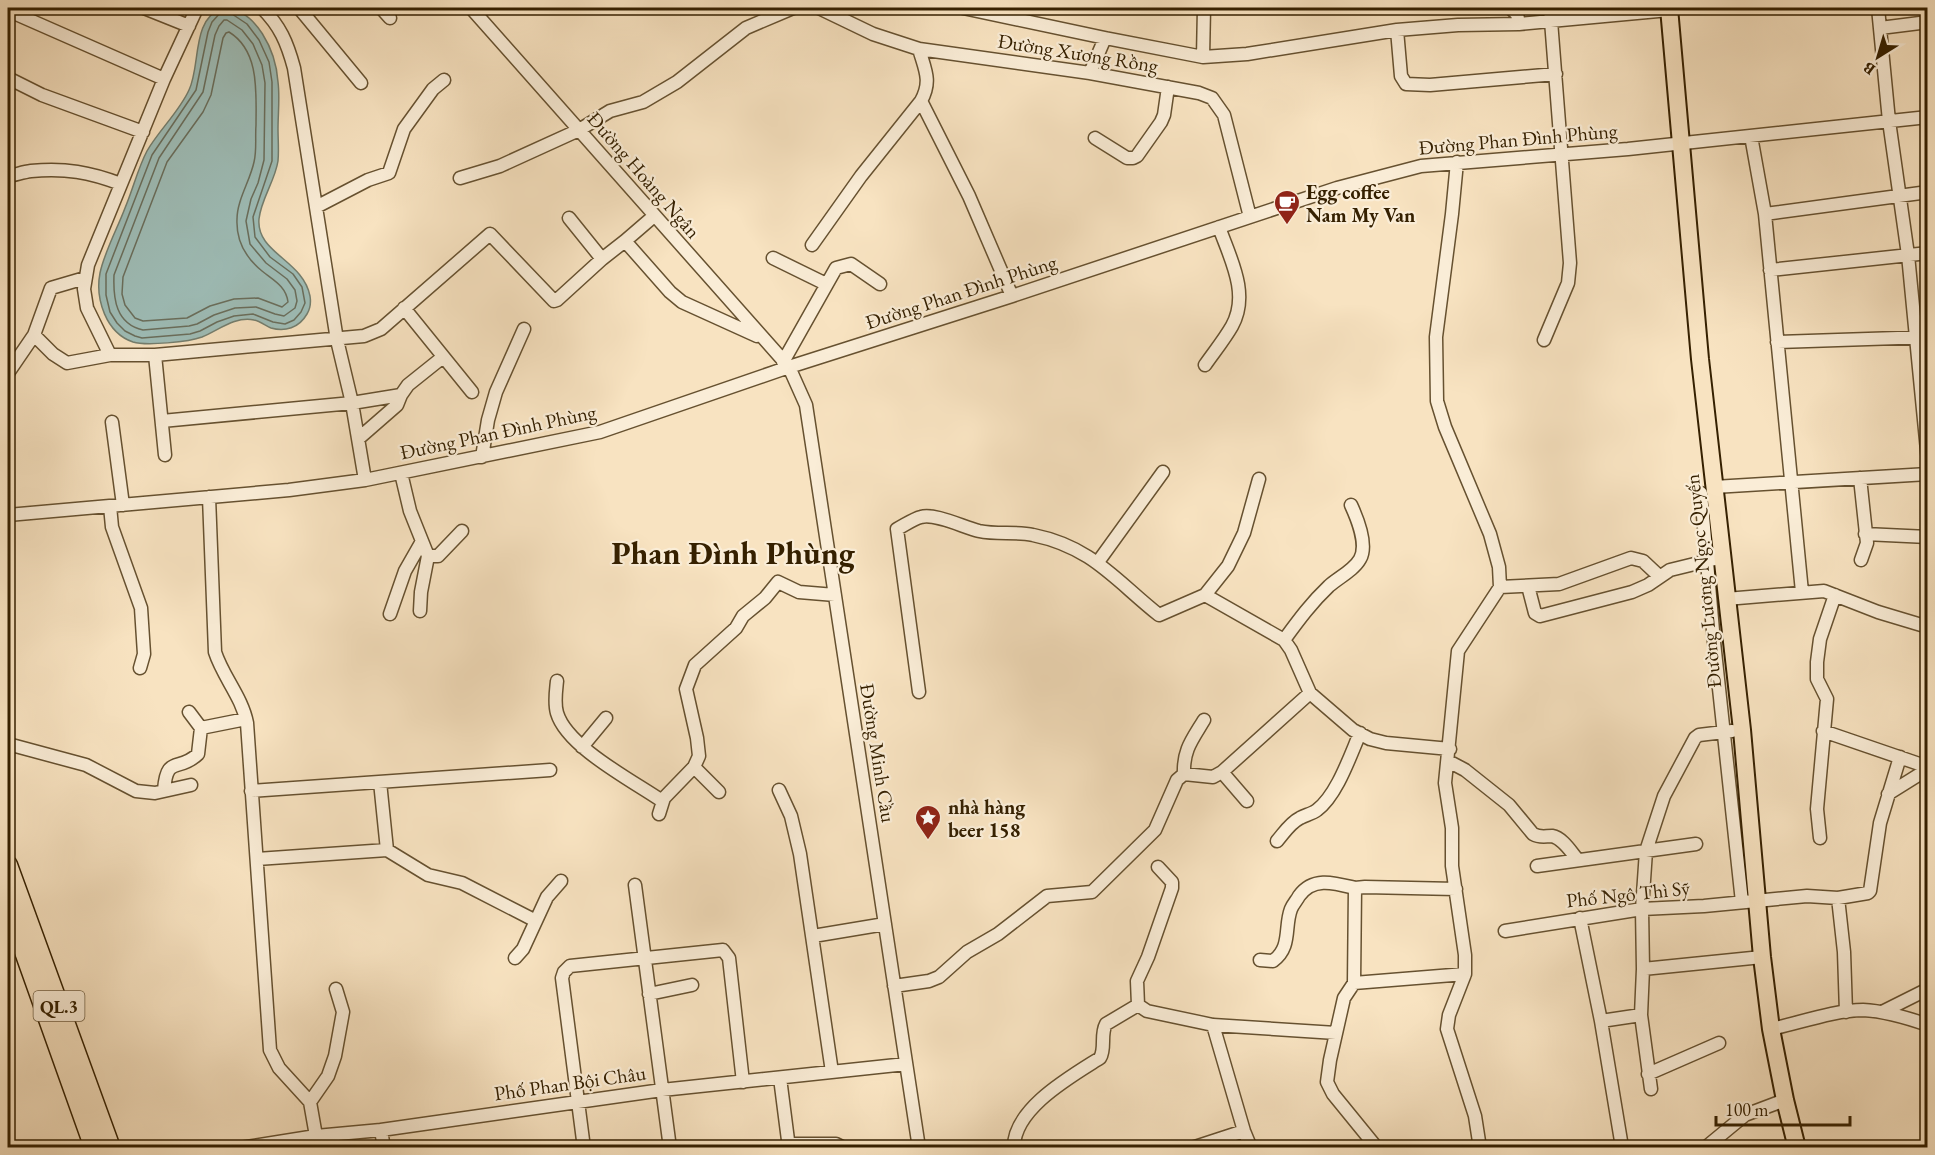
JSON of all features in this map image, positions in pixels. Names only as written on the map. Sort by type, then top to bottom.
[{"type":"highway","name":"QL.3","points":[[8,865],[11,903],[94,1148]]},
{"type":"highway","name":"QL.3","points":[[11,903],[111,1148]]},
{"type":"main road","name":"Đường Lương Ngọc Quyến","points":[[1669,9],[1707,490],[1714,559],[1726,599],[1733,731],[1750,902],[1762,957],[1771,1029],[1797,1148]]},
{"type":"street","points":[[144,8],[189,26]]},
{"type":"street","points":[[110,355],[87,308],[84,289],[88,265],[164,80],[197,8]]},
{"type":"street","points":[[262,8],[272,18],[287,42],[294,68],[338,340],[352,403],[365,480]]},
{"type":"street","points":[[298,8],[361,83]]},
{"type":"street","points":[[381,8],[390,18]]},
{"type":"street","name":"Đường Hoàng Ngân","points":[[473,8],[786,364]]},
{"type":"street","points":[[460,178],[500,166],[579,130],[601,115],[643,102],[698,67],[746,28],[793,8]]},
{"type":"street","name":"Đường Xương Rồng","points":[[819,8],[873,34],[919,49],[1090,73],[1199,93],[1212,98],[1224,115],[1250,217]]},
{"type":"street","points":[[963,8],[983,10],[1105,38],[1203,57],[1247,54],[1397,30],[1458,25],[1517,13],[1552,21],[1628,16],[1669,9]]},
{"type":"street","points":[[1203,57],[1204,8]]},
{"type":"street","points":[[1544,340],[1568,283],[1570,262],[1550,8]]},
{"type":"street","points":[[1878,8],[1888,121],[1922,338],[1928,461]]},
{"type":"street","points":[[16,14],[164,80]]},
{"type":"street","points":[[1880,28],[1928,22]]},
{"type":"street","points":[[1397,30],[1401,76],[1406,84],[1430,85],[1556,74]]},
{"type":"street","points":[[1090,73],[1105,38]]},
{"type":"street","points":[[812,245],[926,92],[928,81],[919,49]]},
{"type":"street","points":[[8,78],[42,95],[143,132]]},
{"type":"street","points":[[316,207],[368,180],[389,172],[404,129],[433,89],[444,80]]},
{"type":"street","points":[[1095,138],[1127,158],[1137,156],[1164,116],[1168,87]]},
{"type":"street","points":[[921,101],[969,196],[1012,296]]},
{"type":"street","name":"Đường Phan Đình Phùng","points":[[8,515],[365,480],[600,432],[786,364],[1012,296],[1337,188],[1420,165],[1680,144],[1928,117]]},
{"type":"street","points":[[1751,136],[1764,214],[1802,592]]},
{"type":"street","points":[[1457,162],[1436,337],[1437,401],[1445,427],[1490,534],[1499,567],[1500,587],[1458,651],[1445,783],[1452,828],[1452,866],[1465,974],[1449,1015],[1448,1029],[1475,1116],[1480,1148]]},
{"type":"street","points":[[8,176],[29,171],[64,169],[87,172],[121,184]]},
{"type":"street","points":[[1764,214],[1928,192]]},
{"type":"street","points":[[34,335],[53,354],[67,363],[110,355],[155,355],[338,340],[373,333],[381,329],[490,234],[554,301],[654,216]]},
{"type":"street","points":[[569,218],[602,259]]},
{"type":"street","points":[[1205,365],[1233,325],[1240,297],[1238,281],[1219,227]]},
{"type":"street","points":[[625,242],[670,292],[682,302],[761,338]]},
{"type":"street","points":[[1770,270],[1928,253]]},
{"type":"street","points":[[773,258],[826,284]]},
{"type":"street","points":[[786,364],[836,268],[851,264],[880,284]]},
{"type":"street","points":[[8,373],[34,335],[51,288],[86,278]]},
{"type":"street","points":[[404,308],[472,392]]},
{"type":"street","points":[[482,457],[495,392],[524,328]]},
{"type":"street","points":[[1777,342],[1922,338]]},
{"type":"street","points":[[155,355],[165,455]]},
{"type":"street","points":[[358,439],[397,405],[408,385],[442,357]]},
{"type":"street","name":"Đường Minh Cầu","points":[[786,364],[806,405],[919,1148]]},
{"type":"street","points":[[162,421],[352,403],[401,395]]},
{"type":"street","points":[[112,422],[116,506],[112,527],[141,608],[144,654],[140,668]]},
{"type":"street","points":[[1098,562],[1163,472]]},
{"type":"street","points":[[401,473],[410,511],[428,556],[420,611]]},
{"type":"street","points":[[1707,490],[1928,474]]},
{"type":"street","points":[[1860,478],[1867,547],[1861,560]]},
{"type":"street","points":[[919,692],[897,529],[922,516],[936,516],[953,524],[980,531],[1031,534],[1061,542],[1079,549],[1098,562],[1159,615],[1205,595],[1228,566],[1244,533],[1259,479]]},
{"type":"street","points":[[210,497],[215,652],[222,670],[242,704],[246,719],[270,1050],[279,1068],[310,1102],[316,1136]]},
{"type":"street","points":[[1284,640],[1312,603],[1360,560],[1361,534],[1351,505]]},
{"type":"street","points":[[428,556],[438,556],[462,531]]},
{"type":"street","points":[[1865,534],[1928,537]]},
{"type":"street","points":[[390,614],[405,571],[421,543]]},
{"type":"street","points":[[1500,587],[1559,584],[1631,558],[1643,561],[1659,576]]},
{"type":"street","points":[[1528,586],[1535,612],[1540,616],[1632,592],[1648,585],[1670,570],[1714,559],[1714,642],[1733,731],[1699,735],[1695,738],[1664,796],[1646,851],[1642,909],[1641,1015],[1650,1089]]},
{"type":"street","points":[[659,814],[662,801],[694,767],[699,749],[686,689],[695,665],[736,628],[743,616],[765,598],[778,582],[799,592],[835,595]]},
{"type":"street","points":[[1726,599],[1824,591],[1878,612],[1928,627]]},
{"type":"street","points":[[1205,595],[1284,640],[1291,650],[1310,693],[1353,730],[1370,739],[1449,755],[1509,805],[1533,834],[1538,837],[1560,839],[1578,860]]},
{"type":"street","points":[[1820,838],[1817,809],[1827,699],[1817,679],[1817,662],[1820,639],[1835,595]]},
{"type":"street","points":[[557,681],[557,712],[561,723],[582,747],[662,801]]},
{"type":"street","points":[[1184,774],[1213,777],[1222,772],[1310,693]]},
{"type":"street","points":[[165,790],[165,775],[168,769],[198,754],[201,728],[189,712]]},
{"type":"street","points":[[582,747],[606,718]]},
{"type":"street","points":[[201,728],[246,719]]},
{"type":"street","points":[[894,986],[929,981],[939,977],[967,952],[998,934],[1047,896],[1092,892],[1155,830],[1178,780],[1184,774],[1184,760],[1188,746],[1204,720]]},
{"type":"street","points":[[1823,731],[1928,768]]},
{"type":"street","points":[[1277,841],[1291,824],[1317,810],[1335,788],[1360,733]]},
{"type":"street","points":[[8,744],[86,765],[136,791],[149,793],[191,785]]},
{"type":"street","points":[[1888,794],[1900,757]]},
{"type":"street","points":[[694,767],[719,792]]},
{"type":"street","points":[[1888,794],[1928,768]]},
{"type":"street","points":[[251,791],[550,770]]},
{"type":"street","points":[[1222,772],[1247,801]]},
{"type":"street","points":[[380,782],[387,850]]},
{"type":"street","points":[[779,790],[791,816],[800,854],[832,1072]]},
{"type":"street","name":"Phố Ngô Thì Sỹ","points":[[1505,931],[1642,909],[1807,896],[1838,898],[1864,895],[1870,891],[1880,823],[1888,794]]},
{"type":"street","points":[[1537,866],[1696,844]]},
{"type":"street","points":[[257,859],[387,850],[428,875],[462,883],[536,921]]},
{"type":"street","points":[[1138,1005],[1137,981],[1149,957],[1172,888],[1172,882],[1158,867]]},
{"type":"street","points":[[515,958],[523,949],[547,897],[561,881]]},
{"type":"street","points":[[1260,960],[1274,961],[1280,956],[1286,944],[1291,908],[1312,884],[1336,883],[1356,888],[1365,886],[1456,889]]},
{"type":"street","points":[[635,885],[670,1148]]},
{"type":"street","points":[[1356,888],[1354,983],[1344,998],[1328,1082],[1333,1094],[1377,1148]]},
{"type":"street","points":[[1838,898],[1844,952],[1846,1012]]},
{"type":"street","points":[[1580,918],[1601,1021],[1621,1141]]},
{"type":"street","points":[[813,936],[885,924]]},
{"type":"street","points":[[584,1148],[562,978],[570,966],[719,950],[728,955],[743,1082]]},
{"type":"street","points":[[1643,969],[1762,957]]},
{"type":"street","points":[[1354,983],[1465,974]]},
{"type":"street","points":[[649,994],[692,985]]},
{"type":"street","points":[[310,1102],[328,1076],[335,1056],[343,1012],[336,989]]},
{"type":"street","points":[[1882,1012],[1928,989]]},
{"type":"street","points":[[1138,1005],[1147,1011],[1213,1025],[1336,1032]]},
{"type":"street","points":[[1014,1148],[1014,1136],[1019,1124],[1033,1106],[1100,1058],[1103,1053],[1106,1024],[1138,1005]]},
{"type":"street","points":[[1771,1029],[1863,1010],[1882,1012],[1928,1025]]},
{"type":"street","points":[[1601,1021],[1641,1015]]},
{"type":"street","points":[[1213,1025],[1251,1148]]},
{"type":"street","points":[[1648,1074],[1719,1043]]},
{"type":"street","name":"Phố Phan Bội Châu","points":[[240,1148],[662,1090],[906,1064]]},
{"type":"street","points":[[780,1078],[789,1146],[836,1144],[844,1148]]},
{"type":"street","points":[[1705,1148],[1745,1115],[1785,1100]]},
{"type":"street","points":[[381,1130],[384,1148]]},
{"type":"street","points":[[1192,1148],[1244,1131]]},
{"type":"water","points":[[222,8],[245,15],[255,24],[269,45],[273,58],[279,93],[278,161],[260,212],[260,231],[272,249],[299,274],[306,284],[310,296],[310,308],[300,323],[286,329],[271,328],[247,319],[234,322],[196,339],[157,343],[133,342],[116,331],[104,314],[99,293],[102,265],[147,151],[189,90],[205,22]]},
{"type":"place","name":"Egg coffee Nam My Van","points":[[1287,226]]},
{"type":"place","name":"nhà hàng beer 158","points":[[928,841]]},
{"type":"district","name":"Phan Đình Phùng","points":[[733,553]]}]
